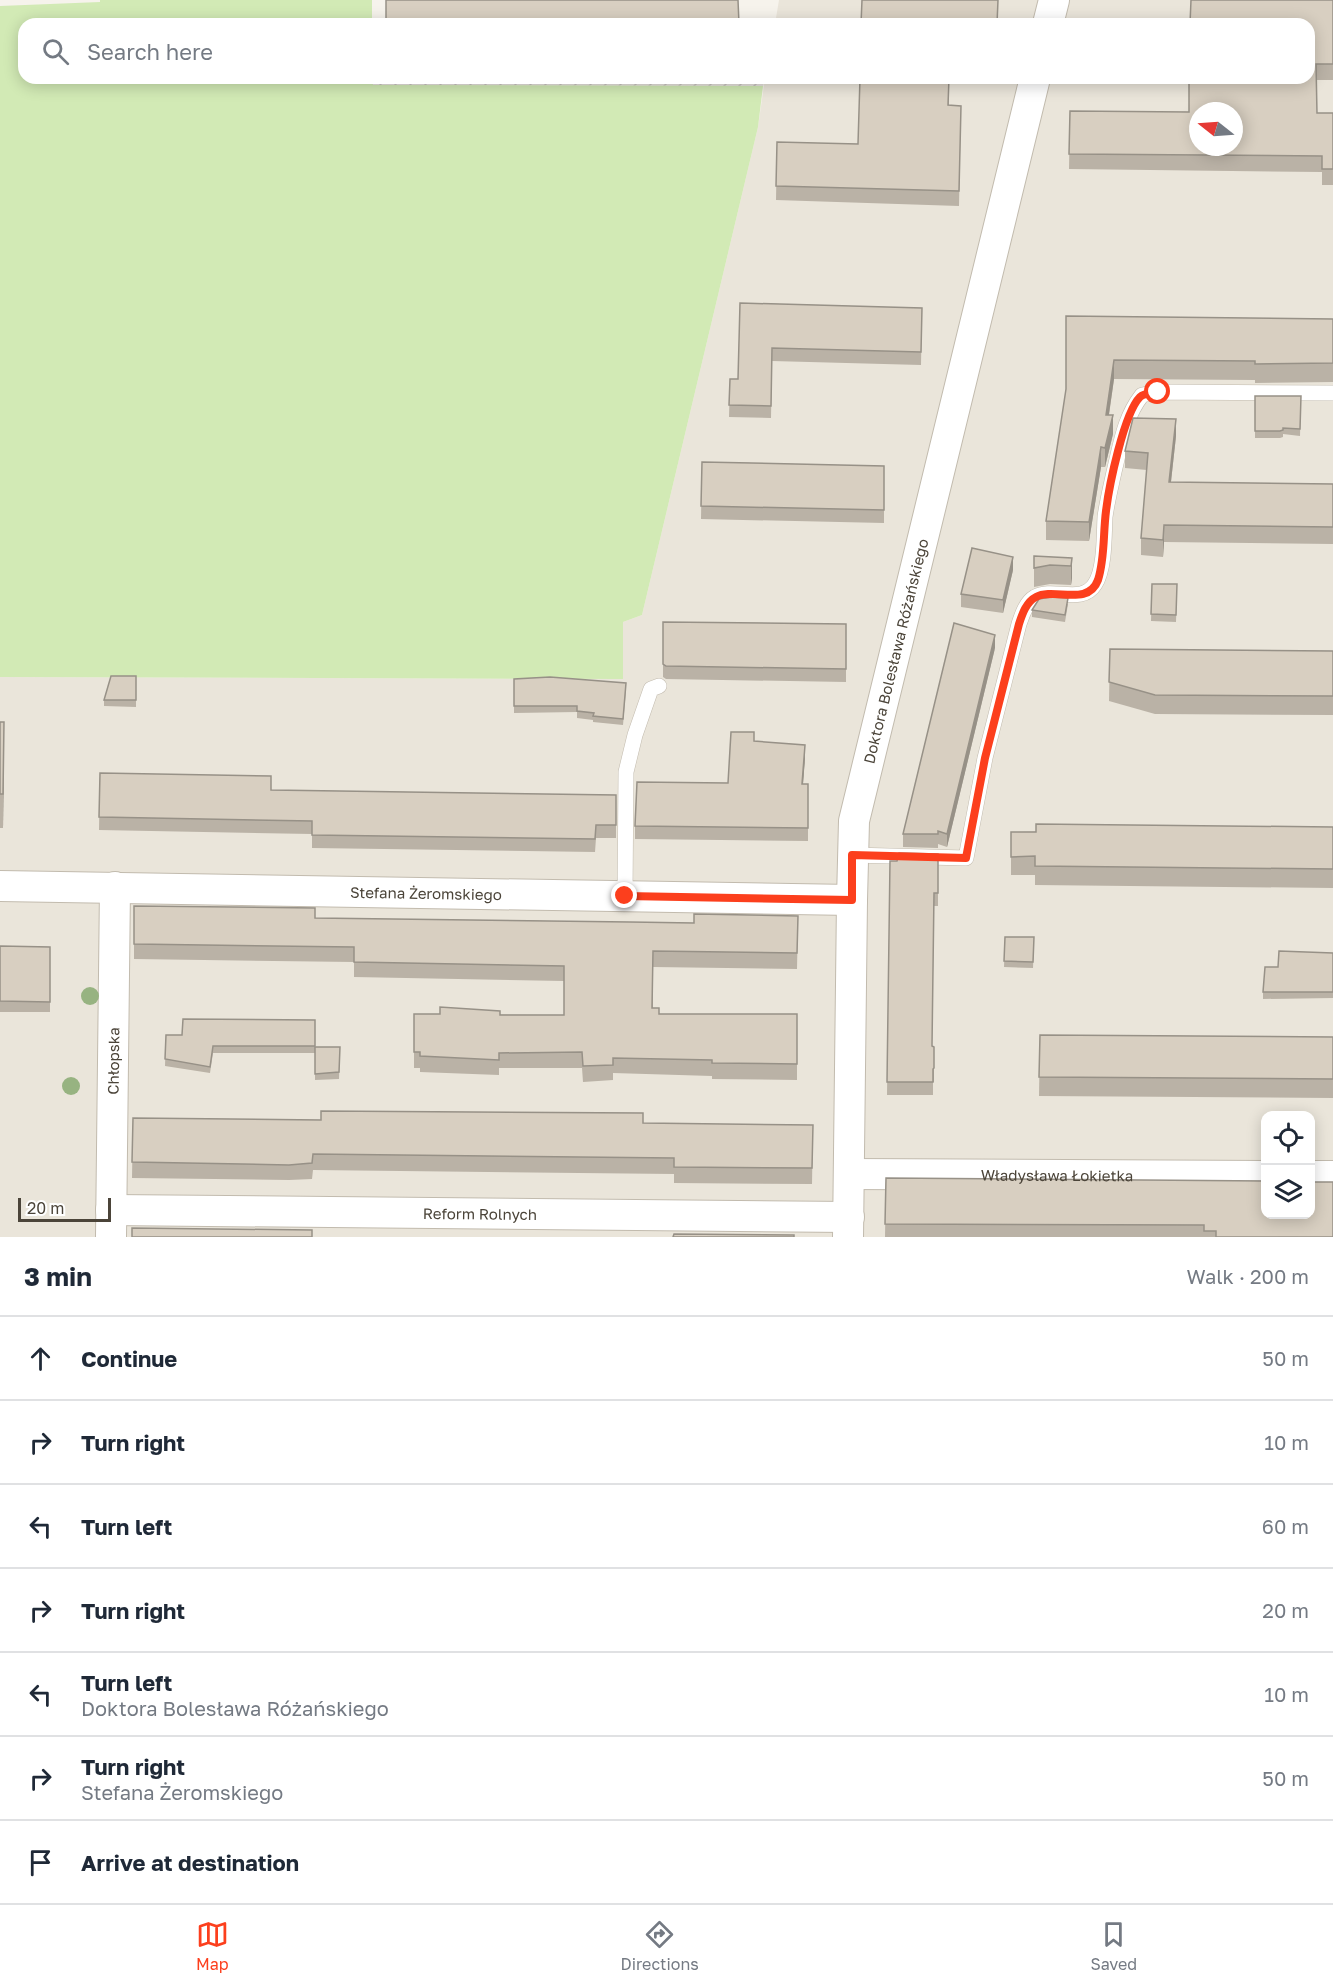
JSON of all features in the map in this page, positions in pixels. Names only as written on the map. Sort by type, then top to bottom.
[{"type":"street","points":[[1050,18],[1054,0]]},
{"type":"street","name":"Doktora Bolesława Różańskiego","points":[[849,1227],[854,821],[1034,84]]},
{"type":"street","name":"Stefana Żeromskiego","points":[[0,886],[852,900]]},
{"type":"street","name":"Chłopska","points":[[111,1224],[115,888]]},
{"type":"street","name":"Władysława Łokietka","points":[[849,1174],[1261,1176]]},
{"type":"street","points":[[1315,1176],[1333,1176]]},
{"type":"street","name":"Reform Rolnych","points":[[111,1224],[849,1227]]},
{"type":"lane","points":[[852,855],[966,858],[985,758],[1019,624],[1025,609],[1034,598],[1043,595],[1080,595],[1092,590],[1097,582],[1101,565],[1106,510],[1125,424],[1132,407],[1142,395],[1158,392],[1333,393]]},
{"type":"lane","points":[[625,896],[626,772],[635,735],[651,689],[659,686]]},
{"type":"shaded area","points":[[779,0],[1333,0],[1333,1237],[0,1237],[0,677],[622,679],[623,622],[642,615],[758,127],[764,84],[1315,84],[1315,18],[776,18]]},
{"type":"shaded area","points":[[372,84],[764,84],[763,86]]},
{"type":"green space","points":[[100,0],[372,0],[372,18],[18,18],[18,84],[763,86],[758,127],[642,615],[623,622],[623,679],[0,677],[0,6],[100,2]]},
{"type":"building","points":[[386,0],[738,0],[739,18],[386,18]]},
{"type":"building","points":[[862,0],[998,0],[997,18],[861,18]]},
{"type":"building","points":[[1191,0],[1333,0],[1333,64],[1316,64],[1317,113],[1333,113],[1333,169],[1322,169],[1322,156],[1243,155],[1243,102],[1189,102],[1189,84],[1315,84],[1315,18],[1190,18]]},
{"type":"building","points":[[860,84],[949,84],[948,105],[961,106],[959,191],[776,186],[777,142],[858,144]]},
{"type":"building","points":[[1070,111],[1189,112],[1189,155],[1069,154]]},
{"type":"building","points":[[740,303],[922,308],[921,352],[772,348],[771,406],[729,405],[730,379],[738,379]]},
{"type":"building","points":[[1066,316],[1333,319],[1333,363],[1255,364],[1255,361],[1114,360],[1106,415],[1113,415],[1105,448],[1101,447],[1089,522],[1046,521],[1066,389]]},
{"type":"building","points":[[1255,396],[1301,396],[1300,429],[1255,431]]},
{"type":"building","points":[[1133,418],[1176,419],[1169,482],[1333,484],[1333,527],[1164,525],[1163,540],[1141,538],[1148,453],[1125,451]]},
{"type":"building","points":[[702,462],[884,466],[884,510],[701,506]]},
{"type":"building","points":[[972,548],[1013,557],[1003,600],[961,594]]},
{"type":"building","points":[[1034,556],[1072,558],[1071,566],[1050,565],[1034,568]]},
{"type":"building","points":[[1152,584],[1177,584],[1176,615],[1151,614]]},
{"type":"building","points":[[1068,598],[1065,615],[1032,610],[1039,599]]},
{"type":"building","points":[[663,622],[846,624],[846,669],[666,666],[663,664]]},
{"type":"building","points":[[954,623],[995,635],[947,834],[938,831],[938,834],[903,834]]},
{"type":"building","points":[[1110,649],[1333,651],[1333,696],[1155,695],[1109,682]]},
{"type":"building","points":[[111,676],[136,676],[136,700],[104,700]]},
{"type":"building","points":[[550,677],[626,683],[623,719],[593,716],[594,713],[577,711],[577,706],[514,706],[514,679]]},
{"type":"building","points":[[0,722],[4,722],[3,794],[0,794]]},
{"type":"building","points":[[731,732],[754,732],[754,741],[805,745],[802,784],[808,784],[808,828],[635,826],[637,782],[728,783]]},
{"type":"building","points":[[100,773],[271,776],[271,790],[616,795],[616,825],[596,825],[595,839],[312,835],[312,821],[99,817]]},
{"type":"building","points":[[1036,824],[1333,827],[1333,869],[1035,866],[1035,856],[1011,857],[1011,832],[1036,832]]},
{"type":"building","points":[[899,853],[938,854],[938,893],[934,893],[933,1082],[887,1082],[890,861],[897,861]]},
{"type":"building","points":[[134,906],[315,908],[315,918],[694,923],[694,914],[798,916],[797,953],[653,951],[652,1008],[659,1008],[659,1014],[797,1014],[797,1064],[613,1058],[613,1065],[583,1066],[582,1052],[499,1053],[499,1060],[420,1056],[420,1052],[414,1052],[414,1014],[440,1014],[440,1007],[500,1011],[500,1015],[564,1015],[564,966],[354,962],[354,947],[134,944]]},
{"type":"building","points":[[1005,937],[1034,937],[1033,962],[1004,961]]},
{"type":"building","points":[[0,946],[50,947],[50,1002],[0,1001]]},
{"type":"building","points":[[1279,951],[1333,953],[1333,992],[1263,992],[1265,967],[1278,967]]},
{"type":"building","points":[[183,1019],[315,1020],[315,1046],[213,1046],[210,1067],[165,1059],[166,1035],[182,1035]]},
{"type":"building","points":[[1040,1035],[1333,1037],[1333,1079],[1039,1077]]},
{"type":"building","points":[[315,1047],[340,1047],[339,1072],[315,1074]]},
{"type":"building","points":[[321,1111],[643,1113],[643,1123],[813,1125],[812,1168],[674,1167],[674,1158],[313,1154],[312,1163],[289,1165],[132,1162],[133,1118],[321,1120]]},
{"type":"building","points":[[886,1178],[1261,1181],[1261,1219],[1315,1219],[1315,1182],[1333,1182],[1333,1237],[1216,1237],[1216,1231],[1204,1231],[1204,1225],[885,1224]]},
{"type":"building","points":[[132,1228],[312,1230],[312,1237],[132,1237]]},
{"type":"building","points":[[674,1234],[794,1235],[794,1237],[673,1237]]},
{"type":"route","points":[[625,896],[852,900],[852,855],[966,858],[985,758],[1019,624],[1025,609],[1034,598],[1043,595],[1080,595],[1092,590],[1097,582],[1101,565],[1106,510],[1125,424],[1132,407],[1142,395],[1158,392]]}]
